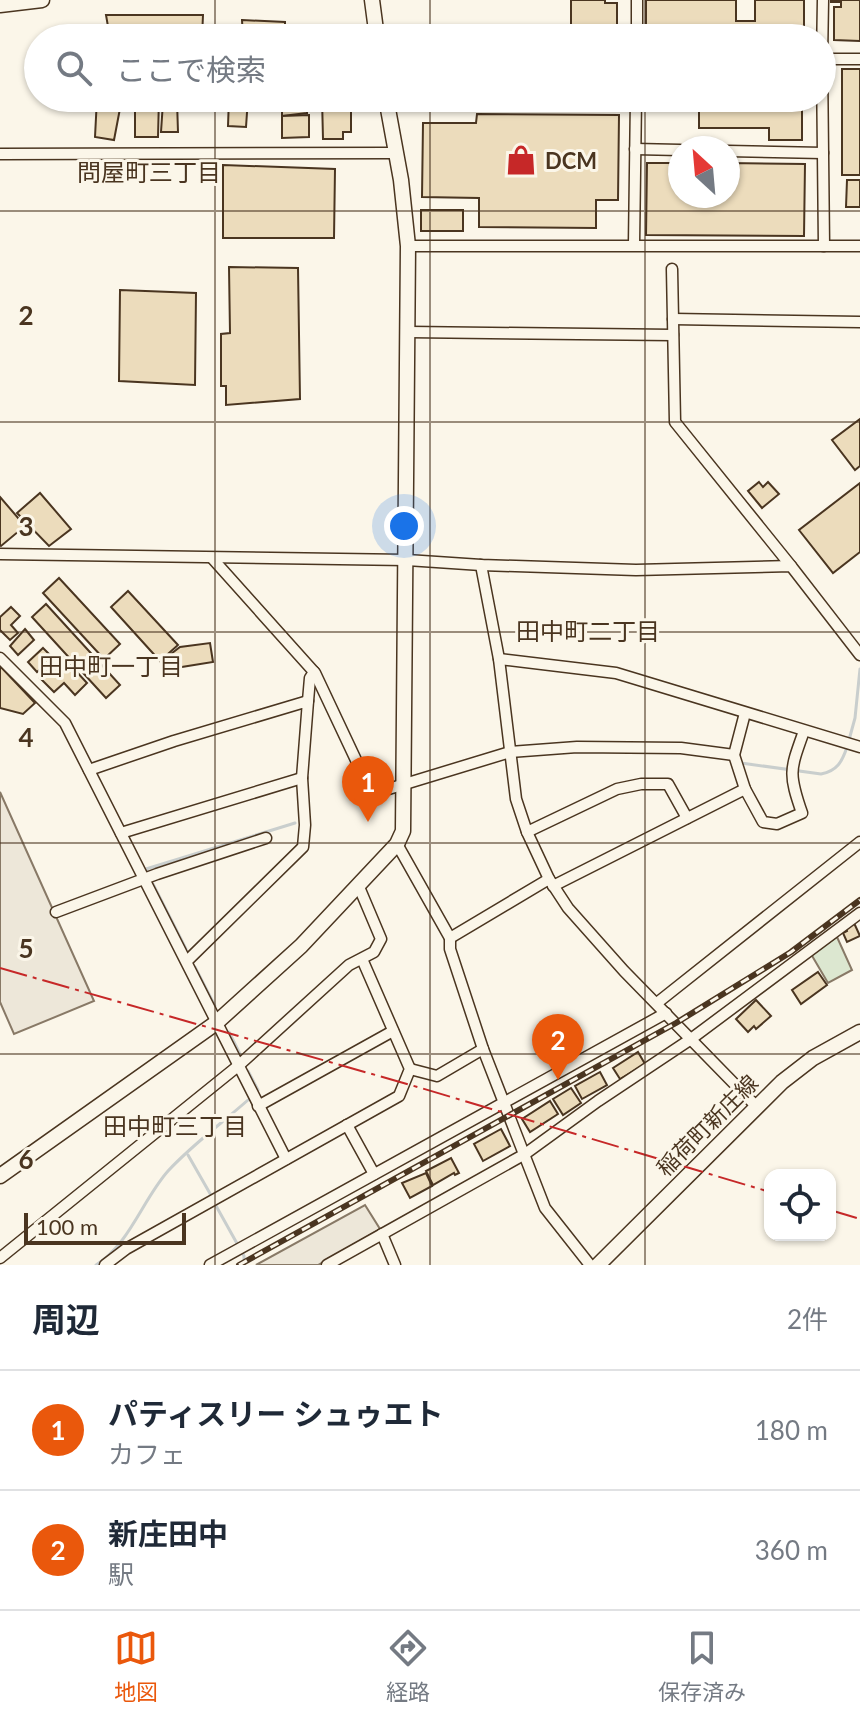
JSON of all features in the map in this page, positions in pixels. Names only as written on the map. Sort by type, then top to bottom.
[{"type":"street","points":[[0,5],[42,0]]},
{"type":"street","points":[[372,0],[375,24]]},
{"type":"street","points":[[637,0],[637,24]]},
{"type":"street","points":[[823,0],[823,24]]},
{"type":"street","points":[[836,60],[860,59]]},
{"type":"street","points":[[0,1176],[216,1023],[301,946],[359,887],[397,844],[403,831],[408,246],[388,112]]},
{"type":"street","points":[[634,244],[636,112]]},
{"type":"street","points":[[823,112],[824,246]]},
{"type":"street","points":[[635,149],[668,150]]},
{"type":"street","points":[[740,151],[823,153]]},
{"type":"street","points":[[0,154],[395,153]]},
{"type":"street","points":[[408,246],[860,246]]},
{"type":"street","points":[[672,269],[675,422],[860,655]]},
{"type":"street","points":[[673,319],[860,322]]},
{"type":"street","points":[[409,332],[673,335]]},
{"type":"street","points":[[0,554],[407,560],[636,570],[791,566]]},
{"type":"street","points":[[212,558],[314,672],[372,794],[510,752],[577,747],[681,748],[734,755]]},
{"type":"street","points":[[481,565],[499,659],[516,799],[527,832],[551,883],[595,939],[756,1106]]},
{"type":"street","points":[[0,658],[65,723],[286,1159]]},
{"type":"street","points":[[499,659],[616,673],[860,747]]},
{"type":"street","points":[[187,961],[303,847],[302,778],[310,678],[314,672]]},
{"type":"street","points":[[89,770],[308,701]]},
{"type":"street","points":[[745,713],[734,755],[745,789],[763,822],[777,824],[802,813],[791,782],[793,762],[804,731]]},
{"type":"street","points":[[121,833],[302,778]]},
{"type":"street","points":[[527,832],[617,789],[641,784],[668,784],[687,818]]},
{"type":"street","points":[[450,938],[551,883],[745,789]]},
{"type":"street","points":[[56,912],[266,838]]},
{"type":"street","points":[[657,1003],[860,842]]},
{"type":"street","points":[[397,844],[450,938],[450,949],[483,1049],[545,1208],[590,1265]]},
{"type":"street","points":[[0,1258],[238,1066],[349,965],[374,952],[381,939],[359,887]]},
{"type":"street","points":[[327,1265],[525,1154],[691,1039],[860,913]]},
{"type":"street","points":[[105,1265],[126,1249],[399,1096],[410,1069],[362,959]]},
{"type":"street","points":[[210,1265],[666,1013]]},
{"type":"street","points":[[258,1106],[393,1031]]},
{"type":"street","name":"稲荷町新庄線","points":[[598,1265],[756,1106],[813,1058],[860,1032]]},
{"type":"street","points":[[410,1069],[437,1076],[483,1049]]},
{"type":"street","points":[[347,1125],[374,1174]]},
{"type":"street","points":[[382,1234],[395,1265]]},
{"type":"green space","points":[[837,937],[852,970],[828,983],[811,954]]},
{"type":"shaded area","points":[[0,792],[94,1001],[14,1034],[0,1002]]},
{"type":"shaded area","points":[[365,1205],[380,1229],[318,1265],[256,1265]]},
{"type":"building","points":[[571,0],[617,3],[617,24],[571,24]]},
{"type":"building","points":[[646,0],[736,0],[736,21],[755,21],[755,0],[804,0],[804,24],[646,24]]},
{"type":"building","points":[[860,0],[860,41],[836,40],[834,7],[841,7],[841,2],[831,2]]},
{"type":"building","points":[[106,15],[203,15],[203,24],[108,24]]},
{"type":"building","points":[[242,20],[285,22],[285,24],[242,24]]},
{"type":"building","points":[[842,69],[860,69],[860,175],[842,175]]},
{"type":"building","points":[[96,112],[119,112],[114,140],[95,137]]},
{"type":"building","points":[[135,112],[159,112],[158,137],[135,137]]},
{"type":"building","points":[[162,112],[177,112],[178,132],[161,132]]},
{"type":"building","points":[[228,112],[247,112],[246,127],[228,126]]},
{"type":"building","points":[[282,112],[307,112],[307,113],[282,116]]},
{"type":"building","points":[[322,112],[351,112],[351,132],[343,132],[343,139],[323,139]]},
{"type":"building","points":[[699,112],[802,112],[802,140],[769,140],[769,128],[699,128]]},
{"type":"building","name":"DCM","points":[[477,114],[619,115],[618,200],[596,200],[596,228],[479,227],[479,198],[422,197],[423,123],[476,123]]},
{"type":"building","points":[[309,115],[309,137],[282,138],[282,116]]},
{"type":"building","points":[[647,163],[668,163],[668,208],[740,208],[740,163],[805,164],[804,236],[646,235]]},
{"type":"building","points":[[223,165],[335,169],[334,238],[223,238]]},
{"type":"building","points":[[847,180],[860,180],[860,207],[846,207]]},
{"type":"building","points":[[421,210],[463,210],[463,231],[421,231]]},
{"type":"building","points":[[229,267],[298,268],[300,399],[226,405],[226,386],[221,386],[221,334],[230,333]]},
{"type":"building","points":[[120,290],[196,293],[195,385],[119,381]]},
{"type":"building","points":[[860,419],[860,466],[855,470],[832,440]]},
{"type":"building","points":[[759,482],[763,487],[768,482],[779,494],[762,508],[748,491]]},
{"type":"building","points":[[860,483],[860,552],[833,573],[799,530]]},
{"type":"building","points":[[40,493],[71,529],[49,546],[17,513]]},
{"type":"building","points":[[0,497],[25,526],[1,546],[0,545]]},
{"type":"building","points":[[59,578],[120,644],[104,659],[43,593]]},
{"type":"building","points":[[128,591],[178,645],[160,661],[111,607]]},
{"type":"building","points":[[46,604],[120,685],[106,698],[32,617]]},
{"type":"building","points":[[11,607],[20,616],[11,625],[18,633],[10,640],[0,630],[0,617]]},
{"type":"building","points":[[25,629],[34,640],[18,655],[10,646]]},
{"type":"building","points":[[210,643],[213,662],[169,669],[167,657],[180,647]]},
{"type":"building","points":[[43,648],[53,658],[37,672],[28,662]]},
{"type":"building","points":[[63,657],[87,683],[75,695],[64,683],[54,692],[40,678]]},
{"type":"building","points":[[0,666],[35,703],[23,714],[0,708]]},
{"type":"building","points":[[854,923],[860,936],[847,942],[843,933],[847,931],[846,927]]},
{"type":"building","points":[[818,972],[827,985],[801,1004],[792,990]]},
{"type":"building","points":[[756,1000],[771,1016],[748,1032],[736,1019]]},
{"type":"building","points":[[638,1052],[645,1064],[620,1079],[613,1068]]},
{"type":"building","points":[[600,1072],[607,1085],[582,1099],[575,1086]]},
{"type":"building","points":[[571,1088],[581,1103],[563,1115],[553,1099]]},
{"type":"building","points":[[550,1101],[558,1114],[530,1132],[522,1119]]},
{"type":"building","points":[[501,1129],[510,1146],[483,1161],[474,1144]]},
{"type":"building","points":[[451,1158],[459,1173],[433,1185],[426,1171]]},
{"type":"building","points":[[426,1173],[432,1186],[410,1198],[402,1183]]},
{"type":"waterway","points":[[849,740],[855,718],[860,669]]},
{"type":"waterway","points":[[741,763],[821,774],[838,765],[847,747]]},
{"type":"waterway","points":[[148,873],[146,869],[295,823]]},
{"type":"waterway","points":[[153,884],[186,949]]},
{"type":"waterway","points":[[195,967],[215,1006]]},
{"type":"waterway","points":[[229,1032],[241,1056]]},
{"type":"waterway","points":[[248,1071],[258,1090]]},
{"type":"waterway","points":[[96,1265],[118,1246],[168,1171],[248,1100]]},
{"type":"waterway","points":[[188,1155],[212,1197]]},
{"type":"waterway","points":[[215,1204],[244,1256],[244,1265]]},
{"type":"railway","points":[[239,1265],[676,1023],[791,952],[860,900]]},
{"type":"power","points":[[0,968],[764,1190]]},
{"type":"power","points":[[836,1212],[860,1219]]},
{"type":"place","name":"DCM","points":[[521,160]]},
{"type":"place","name":"パティスリー シュゥエト","points":[[368,822]]},
{"type":"place","name":"新庄田中","points":[[558,1080]]},
{"type":"district","name":"問屋町三丁目","points":[[149,171]]},
{"type":"district","name":"田中町二丁目","points":[[588,630]]},
{"type":"district","name":"田中町一丁目","points":[[111,665]]},
{"type":"district","name":"田中町三丁目","points":[[175,1125]]}]
